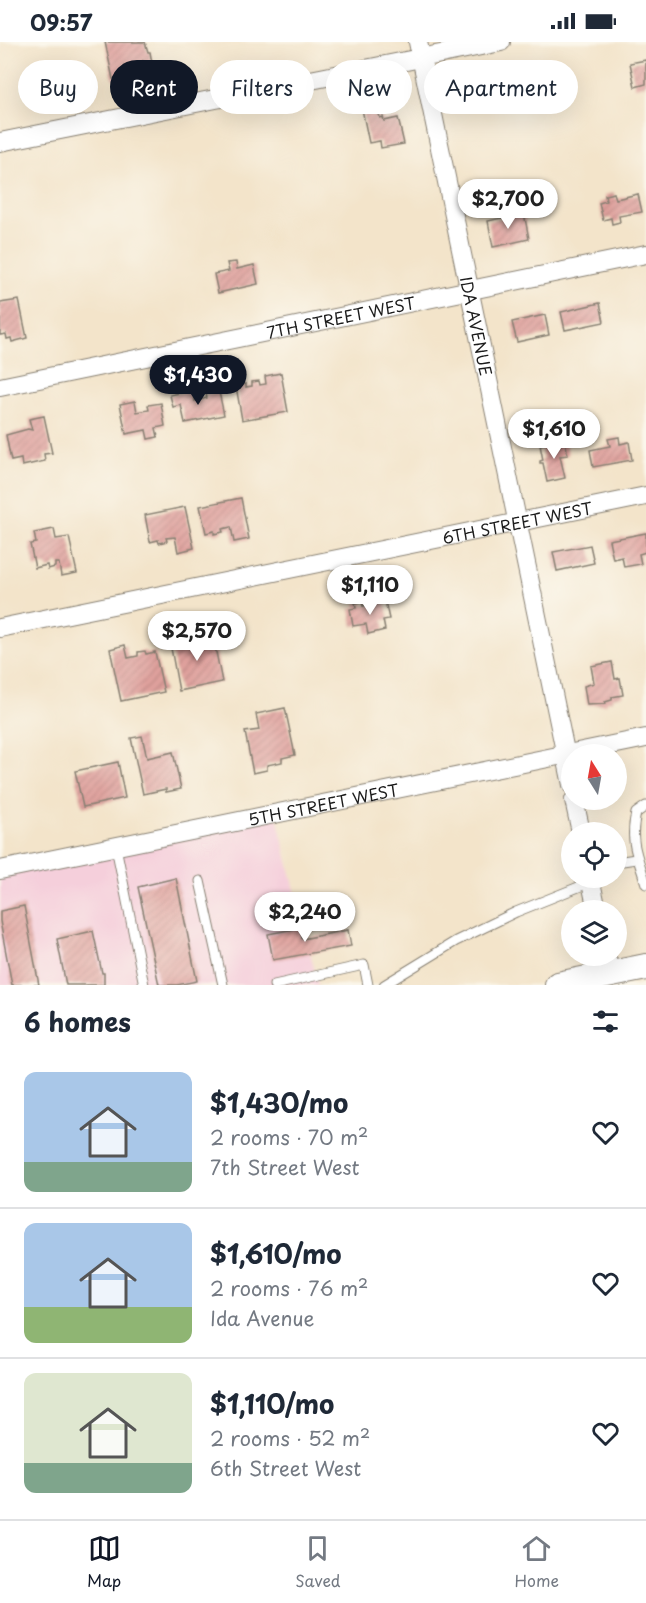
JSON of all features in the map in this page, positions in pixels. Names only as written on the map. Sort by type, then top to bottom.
[{"type":"main road","points":[[558,985],[606,972],[646,967]]},
{"type":"street","points":[[0,142],[420,50],[501,42]]},
{"type":"street","name":"IDA AVENUE","points":[[420,50],[563,744]]},
{"type":"street","name":"7TH STREET WEST","points":[[0,387],[646,254]]},
{"type":"street","name":"6TH STREET WEST","points":[[0,628],[646,496]]},
{"type":"street","name":"5TH STREET WEST","points":[[617,744],[646,738]]},
{"type":"street","name":"5TH STREET WEST","points":[[0,870],[561,756]]},
{"type":"lane","points":[[646,806],[636,813],[632,827],[636,859],[642,868],[646,884]]},
{"type":"lane","points":[[116,847],[144,985]]},
{"type":"lane","points":[[627,860],[636,859]]},
{"type":"lane","points":[[200,881],[223,985]]},
{"type":"lane","points":[[384,985],[456,941],[572,888]]},
{"type":"lane","points":[[274,985],[364,965],[368,985]]},
{"type":"shaded area","points":[[276,812],[318,985],[0,985],[0,870]]},
{"type":"building","points":[[105,42],[145,42],[150,52],[151,60],[110,60],[110,65]]},
{"type":"building","points":[[646,60],[646,84],[635,87],[630,63]]},
{"type":"building","points":[[363,114],[379,114],[384,121],[398,118],[404,144],[381,148],[380,141],[369,143]]},
{"type":"building","points":[[614,193],[616,199],[638,194],[642,212],[619,216],[620,222],[612,224],[611,218],[603,220],[599,203],[606,201],[605,195]]},
{"type":"building","points":[[524,213],[529,239],[493,247],[488,221]]},
{"type":"building","points":[[236,262],[237,269],[254,265],[258,284],[218,293],[214,274],[229,271],[227,263]]},
{"type":"building","points":[[19,300],[27,338],[12,342],[11,338],[7,339],[6,334],[0,335],[0,303]]},
{"type":"building","points":[[600,303],[604,322],[565,330],[561,312]]},
{"type":"building","points":[[545,315],[549,335],[517,342],[512,322]]},
{"type":"building","points":[[281,373],[288,412],[242,420],[236,386],[246,384],[246,387],[252,386],[252,382],[259,381],[260,385],[266,384],[265,376]]},
{"type":"building","points":[[193,390],[195,401],[207,398],[206,394],[219,392],[224,415],[185,423],[181,405],[173,407],[170,395]]},
{"type":"building","points":[[135,401],[137,412],[149,410],[148,405],[161,403],[165,426],[156,428],[158,437],[148,439],[146,430],[126,434],[120,404]]},
{"type":"building","points":[[44,416],[52,453],[44,454],[45,461],[22,466],[21,459],[11,461],[6,435],[32,430],[29,419]]},
{"type":"building","points":[[619,437],[620,444],[629,442],[632,460],[593,467],[590,450],[610,446],[608,439]]},
{"type":"building","points":[[565,440],[568,455],[560,456],[565,478],[547,482],[543,463],[540,463],[543,460],[540,445]]},
{"type":"building","points":[[241,498],[249,539],[234,542],[231,527],[222,529],[223,532],[206,533],[200,506]]},
{"type":"building","points":[[185,507],[194,548],[178,552],[175,537],[166,538],[167,541],[159,543],[158,540],[150,542],[145,515]]},
{"type":"building","points":[[54,529],[56,539],[69,537],[77,573],[61,576],[59,563],[55,563],[55,567],[48,569],[47,565],[35,568],[30,544],[36,543],[34,533]]},
{"type":"building","points":[[646,533],[646,552],[639,554],[641,564],[624,567],[622,557],[613,559],[609,540]]},
{"type":"building","points":[[590,545],[594,563],[557,571],[553,552]]},
{"type":"building","points":[[385,601],[389,619],[383,620],[385,630],[368,634],[366,624],[353,626],[350,609],[356,608],[355,603],[362,602],[363,606]]},
{"type":"building","points":[[211,627],[222,682],[179,691],[171,648],[187,641],[187,645],[198,643],[195,630]]},
{"type":"building","points":[[125,645],[128,658],[138,656],[138,652],[145,651],[146,654],[155,652],[164,692],[121,701],[110,649]]},
{"type":"building","points":[[612,662],[615,679],[620,678],[623,695],[612,697],[612,700],[605,702],[606,704],[587,705],[584,686],[594,683],[591,666]]},
{"type":"building","points":[[285,708],[295,755],[282,758],[282,762],[267,765],[267,770],[253,773],[245,732],[259,730],[256,714]]},
{"type":"building","points":[[142,736],[147,758],[173,752],[181,789],[166,792],[166,789],[143,794],[131,738]]},
{"type":"building","points":[[118,762],[125,798],[83,807],[75,771]]},
{"type":"building","points":[[176,878],[197,981],[177,985],[159,985],[138,887]]},
{"type":"building","points":[[24,906],[39,985],[12,985],[0,911]]},
{"type":"building","points":[[300,928],[302,939],[348,930],[351,946],[273,960],[268,934]]},
{"type":"building","points":[[93,931],[102,973],[104,973],[104,985],[66,985],[57,939]]}]
